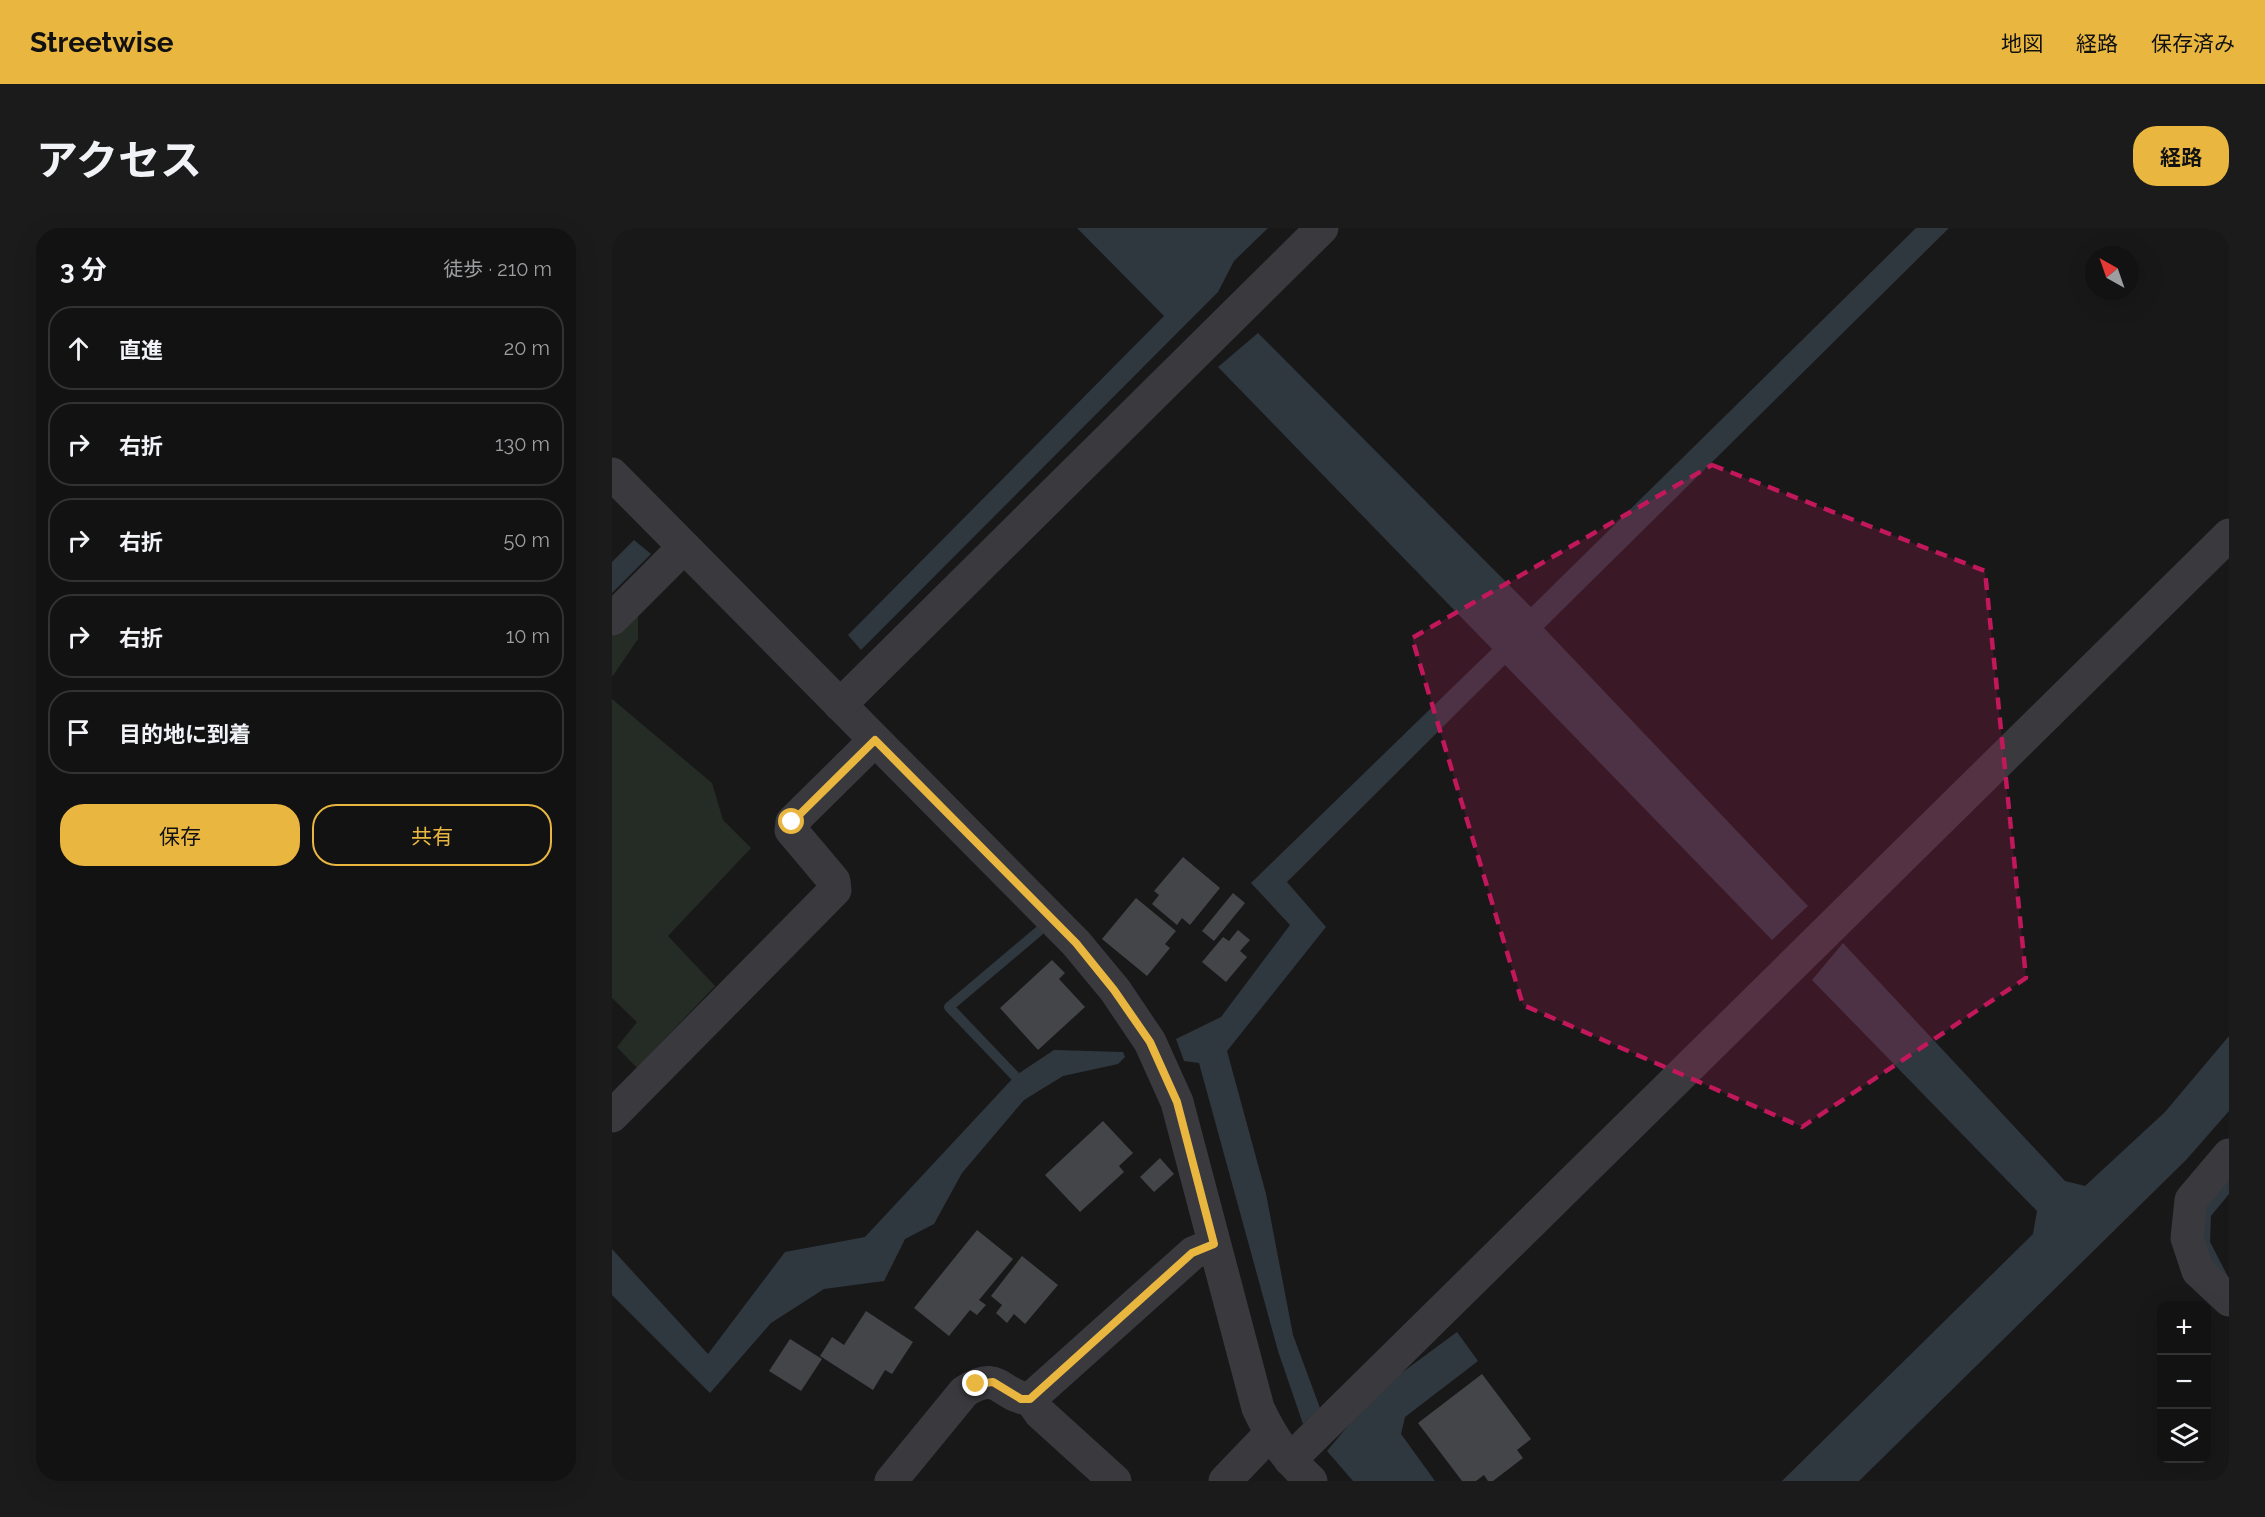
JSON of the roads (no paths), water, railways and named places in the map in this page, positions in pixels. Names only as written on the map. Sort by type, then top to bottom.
[{"type":"street","points":[[840,705],[1322,228]]},
{"type":"street","points":[[612,474],[1076,943],[1126,1007],[1150,1042],[1177,1102],[1258,1408],[1270,1434],[1300,1470],[2229,535]]},
{"type":"street","points":[[612,619],[684,547]]},
{"type":"street","points":[[612,1116],[835,890],[834,881],[791,830],[792,822],[875,740]]},
{"type":"street","points":[[2229,1155],[2191,1200],[2187,1238],[2198,1271],[2229,1300]]},
{"type":"street","points":[[891,1481],[964,1392],[976,1384],[993,1382],[1021,1399],[1030,1399],[1192,1253],[1214,1244]]},
{"type":"street","points":[[1030,1399],[1040,1413],[1115,1481]]},
{"type":"street","points":[[1225,1481],[1270,1434]]},
{"type":"waterway","points":[[1015,1076],[949,1007],[1039,931]]},
{"type":"waterway","points":[[2223,1278],[2205,1243],[2206,1214],[2229,1186]]}]
